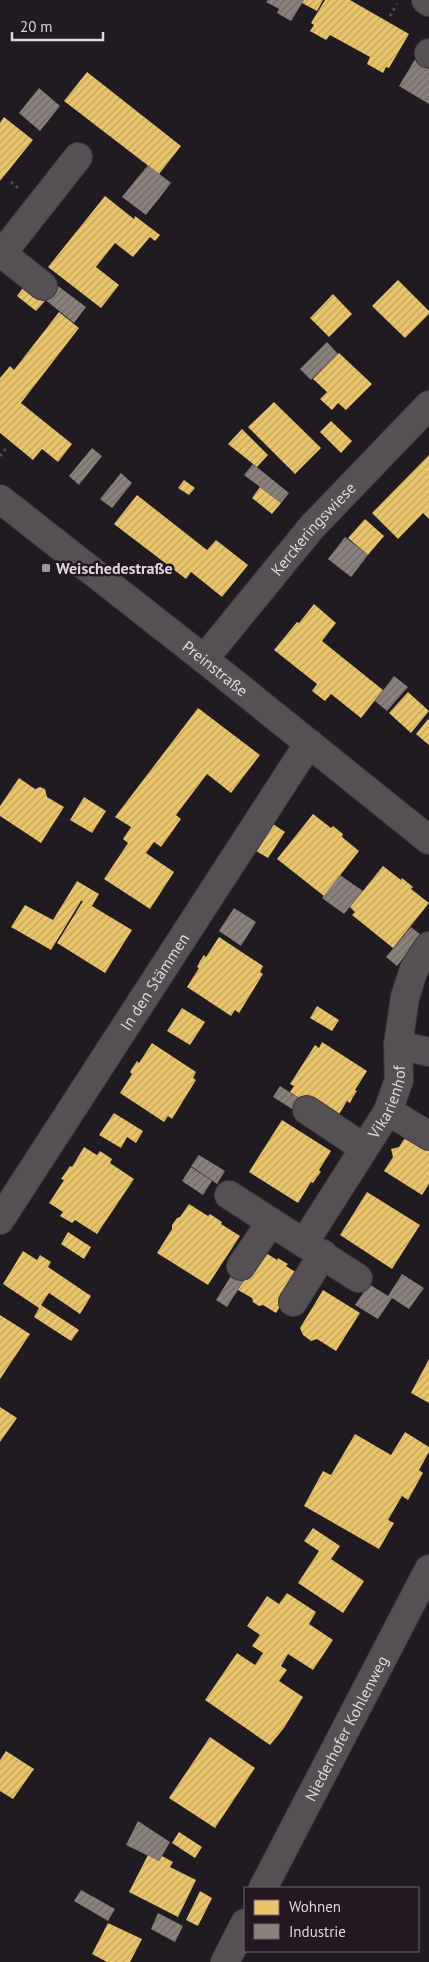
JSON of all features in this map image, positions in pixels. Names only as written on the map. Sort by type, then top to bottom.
[{"type":"street","points":[[44,286],[1,253],[78,157]]},
{"type":"street","name":"Kerckeringswiese","points":[[204,659],[311,528],[429,405]]},
{"type":"street","name":"Preinstraße","points":[[0,499],[204,659],[429,840]]},
{"type":"street","name":"In den Stämmen","points":[[0,1220],[309,743]]},
{"type":"street","name":"Vikarienhof","points":[[293,1302],[314,1249],[364,1148],[388,1111],[399,1080],[398,1045],[408,988],[414,969],[429,946]]},
{"type":"street","points":[[398,1045],[429,1052]]},
{"type":"street","points":[[306,1110],[364,1148]]},
{"type":"street","points":[[388,1111],[429,1136]]},
{"type":"street","points":[[229,1195],[358,1278]]},
{"type":"street","points":[[241,1266],[271,1222]]},
{"type":"street","name":"Niederhofer Kohlenweg","points":[[264,1887],[429,1569]]},
{"type":"street","points":[[225,1962],[244,1925]]},
{"type":"path","points":[[390,16],[400,0]]},
{"type":"path","points":[[0,456],[8,446]]},
{"type":"building: Wohnen","points":[[304,0],[323,0],[317,11],[302,3]]},
{"type":"building: Wohnen","points":[[325,0],[350,0],[409,34],[389,68],[386,67],[383,73],[367,64],[370,57],[330,35],[326,40],[310,31],[314,25],[311,23]]},
{"type":"building: Wohnen","points":[[87,72],[181,146],[159,174],[64,101]]},
{"type":"building: Wohnen","points":[[4,117],[33,140],[0,181],[0,123]]},
{"type":"building: Wohnen","points":[[105,196],[134,219],[135,216],[160,235],[155,241],[150,237],[133,257],[115,243],[96,267],[119,285],[101,308],[48,267]]},
{"type":"building: Wohnen","points":[[398,280],[429,311],[429,314],[405,338],[372,306]]},
{"type":"building: Wohnen","points":[[25,285],[45,301],[36,311],[17,296]]},
{"type":"building: Wohnen","points":[[333,294],[352,314],[329,337],[310,318]]},
{"type":"building: Wohnen","points":[[59,312],[79,328],[21,403],[72,444],[58,462],[42,449],[33,460],[0,433],[0,378],[10,366],[14,370]]},
{"type":"building: Wohnen","points":[[339,353],[372,384],[346,410],[338,403],[332,410],[320,399],[327,392],[313,379]]},
{"type":"building: Wohnen","points":[[274,402],[321,448],[295,474],[248,427]]},
{"type":"building: Wohnen","points":[[331,421],[352,441],[341,453],[320,432]]},
{"type":"building: Wohnen","points":[[242,429],[268,455],[257,467],[228,444]]},
{"type":"building: Wohnen","points":[[429,455],[429,519],[423,513],[398,539],[372,513]]},
{"type":"building: Wohnen","points":[[184,480],[195,488],[189,495],[178,488]]},
{"type":"building: Wohnen","points":[[260,487],[281,503],[272,514],[252,498]]},
{"type":"building: Wohnen","points":[[137,495],[207,550],[216,540],[248,565],[222,597],[191,572],[186,579],[114,524]]},
{"type":"building: Wohnen","points":[[365,519],[384,536],[368,555],[348,538]]},
{"type":"building: Wohnen","points":[[314,604],[336,623],[322,641],[383,690],[361,718],[331,694],[325,701],[312,691],[317,684],[274,650]]},
{"type":"building: Wohnen","points":[[408,692],[429,711],[411,733],[389,713]]},
{"type":"building: Wohnen","points":[[198,708],[260,755],[231,793],[207,774],[176,815],[181,819],[161,847],[154,842],[146,853],[174,872],[150,909],[104,879],[128,843],[123,839],[131,827],[115,817]]},
{"type":"building: Wohnen","points":[[429,720],[429,745],[416,734]]},
{"type":"building: Wohnen","points":[[19,778],[35,789],[40,787],[45,789],[47,797],[64,807],[41,843],[0,816],[0,806]]},
{"type":"building: Wohnen","points":[[84,797],[106,811],[92,833],[70,820]]},
{"type":"building: Wohnen","points":[[313,814],[331,828],[333,826],[343,834],[342,837],[359,851],[324,896],[277,859]]},
{"type":"building: Wohnen","points":[[273,824],[285,832],[268,858],[256,851]]},
{"type":"building: Wohnen","points":[[383,866],[401,880],[402,878],[413,887],[411,889],[429,903],[393,948],[352,915],[355,912],[350,907]]},
{"type":"building: Wohnen","points":[[77,881],[99,894],[92,906],[132,930],[105,973],[57,943],[83,901],[81,901],[51,950],[11,927],[25,905],[53,920]]},
{"type":"building: Wohnen","points":[[219,937],[263,966],[260,972],[263,974],[239,1013],[235,1010],[231,1016],[187,987],[199,968],[197,967],[200,961],[204,955],[206,957]]},
{"type":"building: Wohnen","points":[[317,1006],[339,1020],[332,1031],[310,1018]]},
{"type":"building: Wohnen","points":[[182,1008],[205,1022],[190,1045],[167,1031]]},
{"type":"building: Wohnen","points":[[322,1042],[367,1071],[355,1090],[357,1091],[350,1103],[347,1101],[335,1121],[290,1092],[294,1086],[290,1084],[315,1045],[319,1048]]},
{"type":"building: Wohnen","points":[[152,1043],[196,1072],[193,1078],[196,1080],[172,1119],[168,1116],[164,1122],[120,1093],[132,1074],[130,1072],[133,1067],[137,1061],[139,1063]]},
{"type":"building: Wohnen","points":[[114,1113],[143,1131],[136,1143],[127,1137],[121,1148],[99,1135]]},
{"type":"building: Wohnen","points":[[282,1120],[331,1151],[319,1170],[321,1172],[313,1183],[311,1182],[298,1203],[249,1172]]},
{"type":"building: Wohnen","points":[[408,1133],[429,1147],[429,1184],[422,1195],[384,1171],[393,1157],[391,1149],[399,1147]]},
{"type":"building: Wohnen","points":[[84,1147],[97,1155],[100,1151],[112,1159],[110,1163],[134,1179],[97,1234],[75,1220],[72,1223],[60,1216],[63,1212],[49,1203],[64,1180],[61,1179],[70,1166],[72,1167]]},
{"type":"building: Wohnen","points":[[367,1192],[420,1225],[392,1269],[340,1235]]},
{"type":"building: Wohnen","points":[[189,1204],[208,1216],[210,1214],[222,1222],[221,1224],[240,1236],[208,1285],[157,1253],[172,1229],[172,1225]]},
{"type":"building: Wohnen","points":[[68,1232],[91,1247],[84,1259],[61,1244]]},
{"type":"building: Wohnen","points":[[23,1251],[37,1260],[40,1255],[51,1262],[48,1267],[91,1296],[80,1314],[49,1293],[41,1305],[79,1330],[71,1341],[34,1317],[39,1308],[3,1284]]},
{"type":"building: Wohnen","points":[[263,1251],[277,1260],[278,1258],[288,1264],[286,1266],[300,1275],[276,1313],[263,1305],[259,1306],[253,1302],[252,1298],[238,1290]]},
{"type":"building: Wohnen","points":[[323,1290],[360,1313],[336,1351],[317,1339],[311,1341],[303,1335],[300,1328]]},
{"type":"building: Wohnen","points":[[0,1315],[30,1334],[0,1379]]},
{"type":"building: Wohnen","points":[[429,1359],[429,1403],[411,1393]]},
{"type":"building: Wohnen","points":[[0,1407],[17,1418],[0,1442]]},
{"type":"building: Wohnen","points":[[405,1432],[429,1447],[429,1452],[419,1470],[423,1473],[408,1500],[402,1496],[388,1520],[394,1523],[379,1549],[304,1506],[323,1471],[331,1475],[355,1434],[391,1455]]},
{"type":"building: Wohnen","points":[[313,1528],[340,1546],[331,1559],[364,1581],[343,1613],[298,1583],[319,1551],[304,1541]]},
{"type":"building: Wohnen","points":[[287,1593],[316,1612],[309,1624],[333,1640],[313,1670],[288,1654],[281,1666],[287,1670],[279,1681],[303,1697],[284,1728],[270,1745],[205,1700],[237,1653],[255,1665],[263,1653],[252,1646],[260,1635],[247,1626],[267,1596],[279,1604]]},
{"type":"building: Wohnen","points":[[210,1737],[255,1768],[215,1828],[169,1798]]},
{"type":"building: Wohnen","points":[[6,1751],[34,1769],[13,1799],[0,1791],[0,1760]]},
{"type":"building: Wohnen","points":[[179,1832],[202,1847],[195,1858],[172,1843]]},
{"type":"building: Wohnen","points":[[148,1855],[159,1861],[162,1856],[173,1862],[170,1867],[196,1880],[178,1917],[129,1892]]},
{"type":"building: Wohnen","points":[[200,1891],[212,1898],[198,1926],[186,1920]]},
{"type":"building: Wohnen","points":[[108,1923],[142,1939],[130,1962],[107,1962],[92,1954]]},
{"type":"building: Industrie","points":[[268,0],[304,0],[291,21],[277,13],[279,9],[266,2]]},
{"type":"building: Industrie","points":[[420,51],[429,57],[429,104],[399,86]]},
{"type":"building: Industrie","points":[[39,88],[60,106],[40,131],[19,113]]},
{"type":"building: Industrie","points":[[148,165],[171,183],[146,215],[122,197]]},
{"type":"building: Industrie","points":[[54,283],[86,307],[74,323],[43,298]]},
{"type":"building: Industrie","points":[[327,342],[338,354],[311,380],[300,369]]},
{"type":"building: Industrie","points":[[92,448],[102,456],[79,485],[69,476]]},
{"type":"building: Industrie","points":[[253,464],[289,493],[281,503],[244,475]]},
{"type":"building: Industrie","points":[[121,473],[132,483],[112,508],[100,499]]},
{"type":"building: Industrie","points":[[345,537],[368,555],[351,577],[328,559]]},
{"type":"building: Industrie","points":[[394,676],[408,687],[387,711],[375,701]]},
{"type":"building: Industrie","points":[[340,875],[363,891],[344,914],[322,898]]},
{"type":"building: Industrie","points":[[234,908],[256,922],[241,946],[219,931]]},
{"type":"building: Industrie","points":[[411,927],[421,935],[397,966],[386,957]]},
{"type":"building: Industrie","points":[[280,1086],[307,1103],[300,1114],[273,1097]]},
{"type":"building: Industrie","points":[[199,1155],[225,1171],[217,1184],[191,1166]]},
{"type":"building: Industrie","points":[[191,1167],[212,1181],[203,1195],[182,1181]]},
{"type":"building: Industrie","points":[[234,1271],[245,1279],[227,1307],[216,1300]]},
{"type":"building: Industrie","points":[[402,1274],[424,1288],[409,1309],[392,1298],[378,1319],[355,1305],[369,1284],[388,1296]]},
{"type":"building: Industrie","points":[[138,1821],[170,1842],[159,1861],[126,1845]]},
{"type":"building: Industrie","points":[[81,1890],[115,1909],[108,1921],[74,1901]]},
{"type":"building: Industrie","points":[[158,1913],[183,1926],[175,1942],[151,1929]]},
{"type":"place","name":"Weischedestraße","points":[[46,568]]}]
